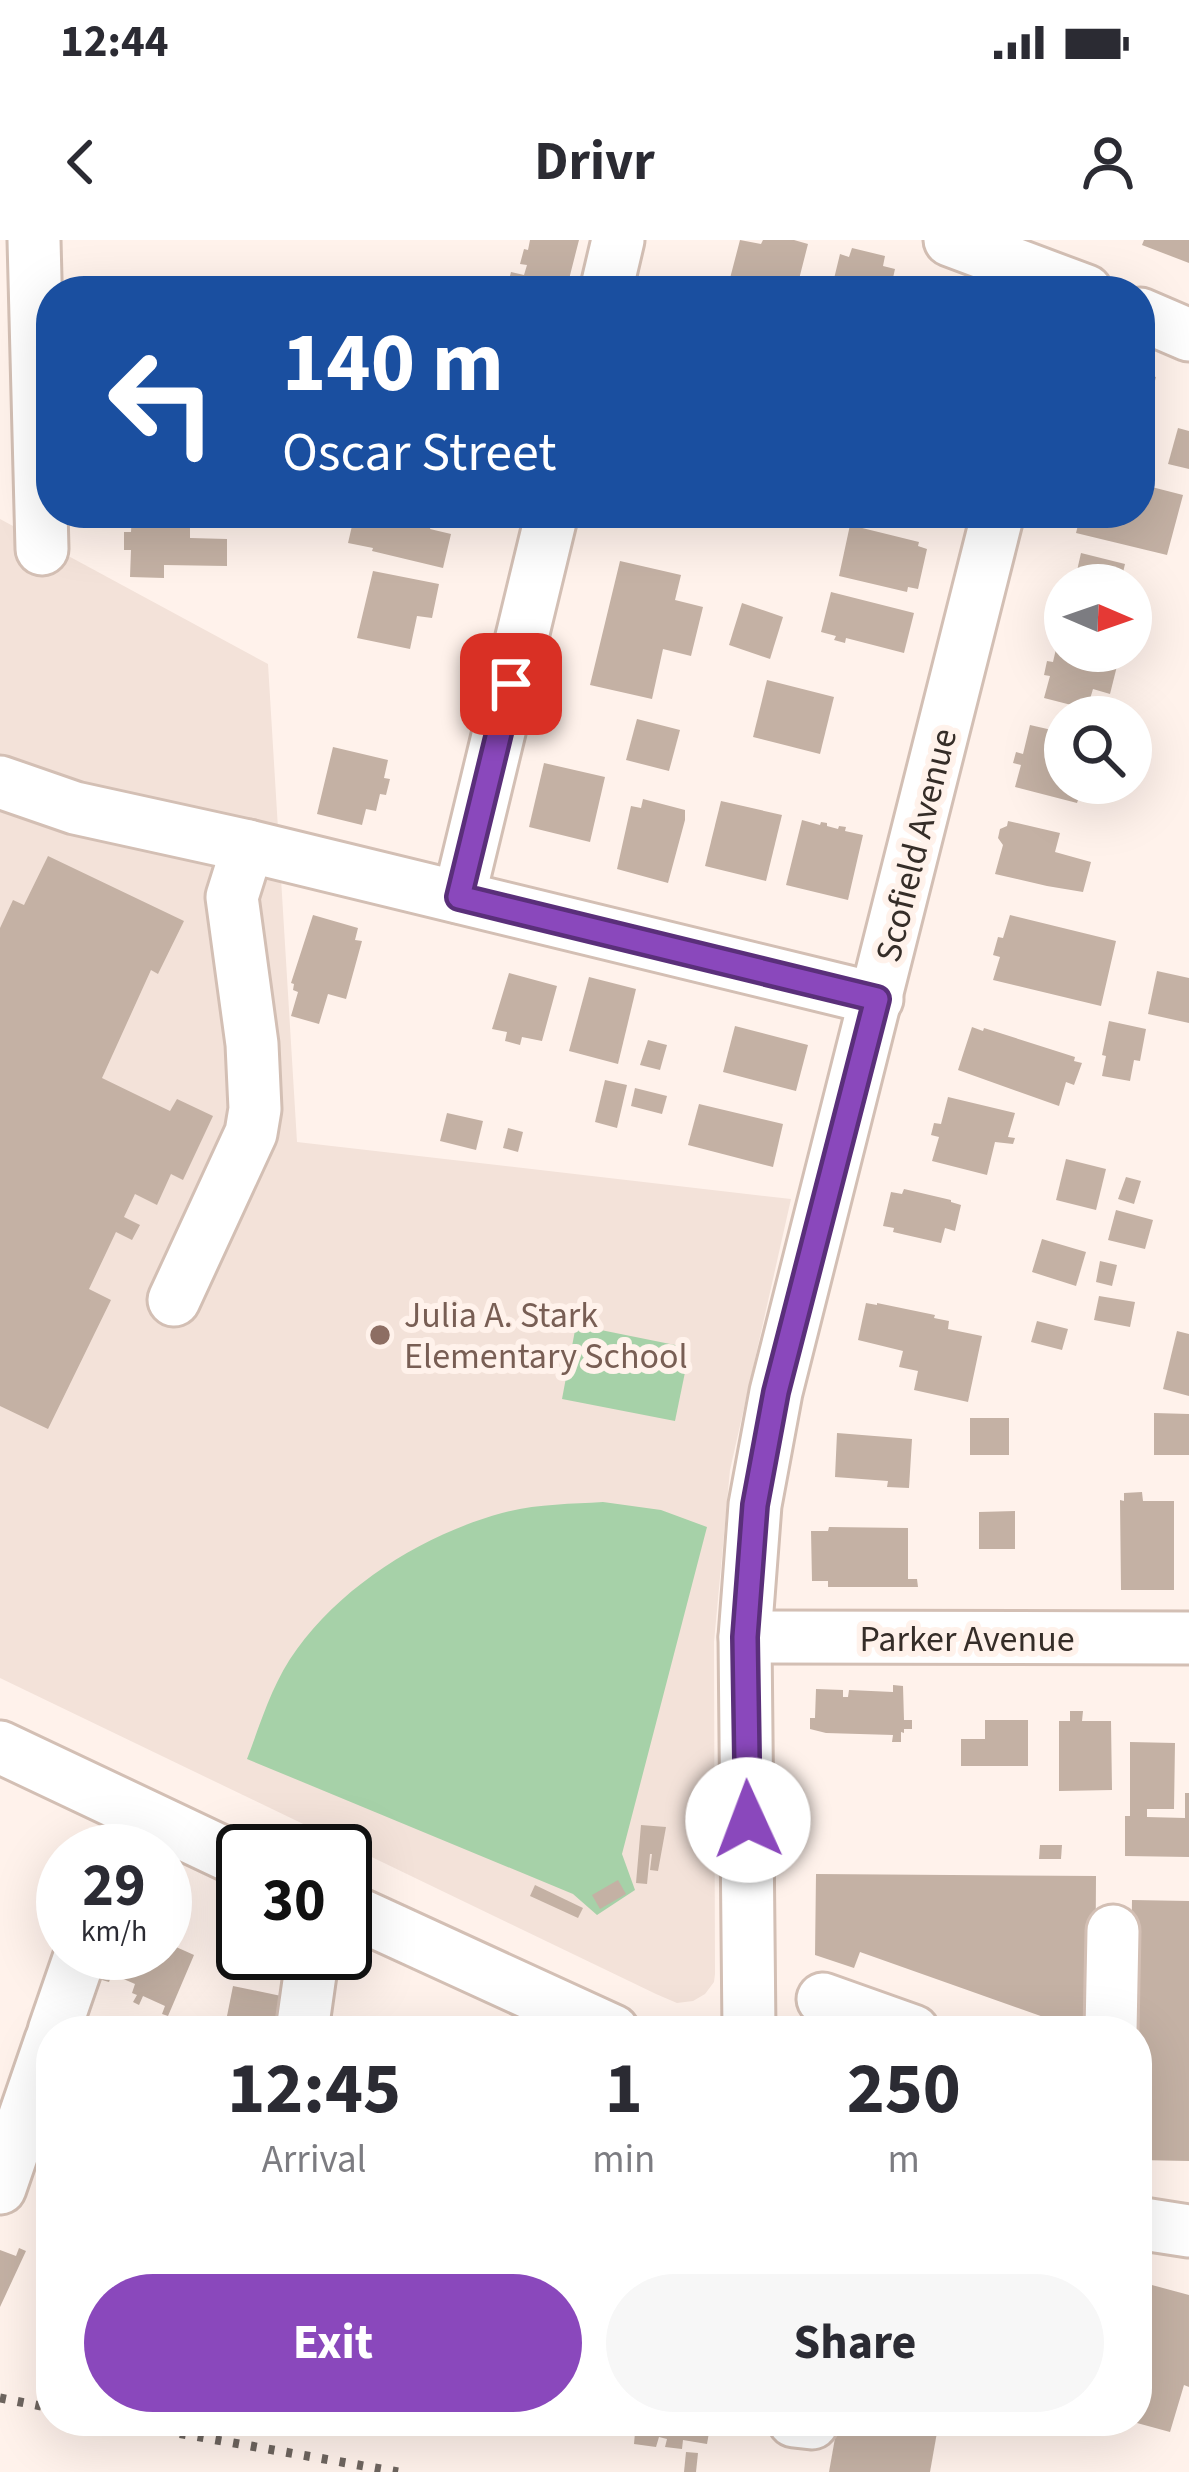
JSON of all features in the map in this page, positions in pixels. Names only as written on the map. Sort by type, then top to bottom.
[{"type":"street","points":[[34,240],[36,317]]},
{"type":"street","points":[[610,276],[618,240]]},
{"type":"street","points":[[950,240],[1067,275]]},
{"type":"street","points":[[1155,320],[1189,335]]},
{"type":"street","points":[[41,528],[42,549]]},
{"type":"street","points":[[459,897],[548,528]]},
{"type":"street","name":"Scofield Avenue","points":[[749,2016],[745,1637],[755,1505],[776,1392],[994,528]]},
{"type":"street","points":[[0,782],[75,808],[877,999]]},
{"type":"street","points":[[174,1300],[251,1133],[253,1044],[232,897],[248,846]]},
{"type":"street","name":"Parker Avenue","points":[[745,1637],[1189,1638]]},
{"type":"street","points":[[1,1732],[132,1824]]},
{"type":"street","points":[[372,1920],[581,2016]]},
{"type":"street","points":[[1111,2016],[1113,1931]]},
{"type":"street","points":[[59,2016],[71,1980]]},
{"type":"street","points":[[304,2016],[309,1980]]},
{"type":"street","points":[[823,1999],[871,2016]]},
{"type":"street","points":[[0,2188],[36,2082]]},
{"type":"street","points":[[1152,2225],[1189,2231]]},
{"type":"shaded area","name":"Julia A. Stark Elementary School","points":[[0,519],[268,664],[297,1142],[791,1199],[730,1470],[714,1642],[715,1974],[705,1994],[677,2003],[656,1994],[372,1857],[372,1824],[303,1824],[0,1678]]},
{"type":"green space","points":[[576,1325],[690,1348],[675,1421],[562,1399]]},
{"type":"green space","points":[[603,1502],[661,1510],[707,1527],[622,1854],[635,1890],[597,1915],[573,1894],[247,1759],[289,1661],[316,1625],[362,1583],[416,1548],[473,1522],[527,1508]]},
{"type":"building","points":[[530,240],[579,240],[570,276],[510,276],[511,272],[524,275],[527,265],[520,264],[524,249],[528,250]]},
{"type":"building","points":[[740,240],[808,244],[800,276],[731,276]]},
{"type":"building","points":[[1144,240],[1189,240],[1189,263],[1142,245]]},
{"type":"building","points":[[852,248],[885,256],[883,266],[895,269],[893,276],[835,276],[840,254],[849,257]]},
{"type":"building","points":[[1178,428],[1189,431],[1189,469],[1168,464]]},
{"type":"building","points":[[1155,488],[1183,495],[1167,555],[1076,533],[1077,528],[1155,528]]},
{"type":"building","points":[[131,528],[190,528],[190,538],[227,539],[227,566],[164,565],[164,578],[130,577],[131,550],[124,550],[124,532]]},
{"type":"building","points":[[352,528],[430,528],[451,534],[443,568],[348,543]]},
{"type":"building","points":[[849,528],[919,542],[918,546],[927,549],[918,589],[908,587],[907,592],[839,576]]},
{"type":"building","points":[[1081,553],[1125,564],[1078,564]]},
{"type":"building","points":[[620,561],[681,575],[675,600],[703,607],[691,656],[663,649],[652,699],[590,685]]},
{"type":"building","points":[[373,571],[439,584],[432,618],[417,616],[410,649],[357,638]]},
{"type":"building","points":[[831,592],[914,613],[904,653],[846,638],[845,643],[821,632]]},
{"type":"building","points":[[742,603],[783,617],[770,659],[729,645]]},
{"type":"building","points":[[1116,672],[1110,694],[1093,689],[1091,696],[1045,696],[1050,676],[1044,675]]},
{"type":"building","points":[[767,680],[834,697],[820,754],[753,737]]},
{"type":"building","points":[[637,719],[680,730],[669,771],[626,760]]},
{"type":"building","points":[[1030,725],[1044,728],[1044,794],[1015,787],[1021,765],[1013,763],[1016,752],[1023,754]]},
{"type":"building","points":[[333,747],[388,760],[386,795],[380,794],[376,811],[366,809],[362,825],[317,814]]},
{"type":"building","points":[[544,763],[605,777],[590,842],[529,827]]},
{"type":"building","points":[[643,799],[685,810],[668,883],[617,869],[631,806],[641,808]]},
{"type":"building","points":[[721,801],[782,815],[766,881],[705,866]]},
{"type":"building","points":[[802,820],[846,827],[845,831],[863,835],[848,900],[786,885]]},
{"type":"building","points":[[1008,821],[1060,833],[1055,852],[1091,862],[1083,892],[995,874],[1003,845],[998,838],[1000,829]]},
{"type":"building","points":[[48,856],[184,921],[158,974],[151,970],[102,1078],[170,1111],[177,1099],[213,1116],[183,1180],[171,1174],[157,1205],[135,1194],[124,1217],[140,1225],[132,1240],[116,1232],[89,1289],[111,1300],[48,1429],[0,1406],[0,928],[13,900],[24,905]]},
{"type":"building","points":[[313,915],[358,928],[355,940],[362,941],[346,999],[328,994],[319,1024],[291,1016],[298,992],[291,983]]},
{"type":"building","points":[[1010,915],[1116,941],[1101,1006],[993,980],[1000,957],[993,955]]},
{"type":"building","points":[[1157,971],[1189,978],[1189,1023],[1148,1014]]},
{"type":"building","points":[[509,973],[557,986],[542,1041],[522,1037],[520,1045],[505,1041],[507,1032],[492,1029]]},
{"type":"building","points":[[589,977],[636,989],[618,1064],[569,1051]]},
{"type":"building","points":[[1109,1021],[1146,1029],[1140,1061],[1134,1060],[1130,1081],[1102,1076]]},
{"type":"building","points":[[735,1026],[808,1045],[796,1091],[723,1072]]},
{"type":"building","points":[[972,1027],[1082,1063],[1074,1085],[1066,1082],[1059,1106],[958,1070]]},
{"type":"building","points":[[648,1040],[667,1045],[660,1070],[640,1065]]},
{"type":"building","points":[[605,1080],[627,1085],[617,1128],[595,1122]]},
{"type":"building","points":[[635,1088],[667,1096],[662,1114],[631,1106]]},
{"type":"building","points":[[948,1097],[1015,1113],[1008,1137],[1015,1138],[1013,1144],[995,1142],[987,1175],[932,1161],[939,1137],[931,1135],[934,1123],[941,1124]]},
{"type":"building","points":[[699,1104],[783,1124],[773,1167],[688,1145]]},
{"type":"building","points":[[447,1113],[483,1121],[476,1150],[440,1141]]},
{"type":"building","points":[[508,1128],[523,1132],[518,1152],[503,1148]]},
{"type":"building","points":[[1066,1159],[1106,1169],[1096,1210],[1056,1200]]},
{"type":"building","points":[[1126,1177],[1141,1181],[1134,1204],[1118,1199]]},
{"type":"building","points":[[904,1189],[961,1205],[955,1231],[945,1228],[941,1243],[883,1226],[891,1192],[902,1194]]},
{"type":"building","points":[[1116,1210],[1153,1220],[1145,1249],[1108,1240]]},
{"type":"building","points":[[1042,1239],[1086,1252],[1076,1286],[1032,1272]]},
{"type":"building","points":[[1100,1261],[1117,1265],[1112,1286],[1096,1282]]},
{"type":"building","points":[[1099,1296],[1135,1302],[1130,1327],[1094,1320]]},
{"type":"building","points":[[866,1303],[935,1315],[949,1321],[948,1329],[982,1336],[968,1402],[914,1390],[918,1371],[899,1367],[903,1351],[858,1340]]},
{"type":"building","points":[[1037,1321],[1068,1329],[1062,1350],[1031,1342]]},
{"type":"building","points":[[1177,1331],[1189,1334],[1189,1396],[1163,1389]]},
{"type":"building","points":[[1154,1413],[1189,1414],[1189,1455],[1154,1455]]},
{"type":"building","points":[[970,1418],[1009,1418],[1009,1455],[970,1455]]},
{"type":"building","points":[[837,1433],[912,1439],[909,1488],[887,1487],[888,1481],[835,1477]]},
{"type":"building","points":[[1142,1492],[1143,1501],[1174,1501],[1174,1590],[1121,1590],[1120,1500],[1124,1501],[1124,1493]]},
{"type":"building","points":[[1015,1511],[1015,1549],[979,1549],[979,1512]]},
{"type":"building","points":[[829,1527],[908,1528],[908,1579],[917,1579],[918,1587],[828,1587],[828,1581],[812,1581],[811,1531],[828,1531]]},
{"type":"building","points":[[893,1685],[903,1686],[904,1720],[912,1720],[912,1729],[901,1732],[901,1742],[892,1742],[893,1735],[810,1729],[816,1689],[843,1690],[843,1697],[848,1697],[849,1690],[893,1692]]},
{"type":"building","points":[[1070,1711],[1083,1711],[1082,1721],[1111,1721],[1112,1790],[1059,1791],[1059,1721],[1070,1721]]},
{"type":"building","points":[[985,1720],[1028,1720],[1028,1766],[961,1766],[961,1739],[985,1739]]},
{"type":"building","points":[[1130,1742],[1175,1743],[1174,1809],[1147,1809],[1147,1817],[1185,1818],[1185,1793],[1189,1793],[1189,1857],[1125,1856]]},
{"type":"building","points":[[641,1825],[666,1827],[658,1871],[650,1870],[650,1854],[647,1884],[636,1883]]},
{"type":"building","points":[[1040,1845],[1062,1845],[1061,1859],[1039,1859]]},
{"type":"building","points":[[816,1874],[1096,1876],[1095,2016],[1041,2016],[860,1952],[854,1968],[815,1955]]},
{"type":"building","points":[[618,1880],[626,1894],[600,1909],[592,1895]]},
{"type":"building","points":[[535,1885],[583,1908],[578,1918],[530,1896]]},
{"type":"building","points":[[1132,1900],[1189,1901],[1189,2161],[1152,2160],[1152,2016],[1130,2016]]},
{"type":"building","points":[[126,1980],[183,1980],[168,2016],[162,2014],[165,2006],[143,1996],[139,2005],[133,2002],[135,1984]]},
{"type":"building","points":[[233,1986],[286,1997],[282,2016],[227,2016]]},
{"type":"building","points":[[19,2248],[26,2251],[0,2307],[0,2250],[16,2256]]},
{"type":"building","points":[[1152,2285],[1189,2295],[1189,2387],[1184,2385],[1170,2432],[1152,2427]]},
{"type":"building","points":[[635,2436],[708,2436],[707,2444],[683,2440],[682,2449],[665,2447],[667,2439],[659,2437],[656,2447],[634,2444]]},
{"type":"building","points":[[835,2436],[936,2436],[930,2472],[829,2472]]},
{"type":"building","points":[[686,2452],[698,2453],[696,2472],[684,2472]]},
{"type":"railway","points":[[0,2398],[36,2405]]},
{"type":"railway","points":[[194,2436],[398,2472]]},
{"type":"place","name":"Julia A. Stark Elementary School","points":[[380,1335]]},
{"type":"route","points":[[511,684],[459,897],[877,999],[776,1392],[755,1505],[745,1637],[748,1820]]}]
